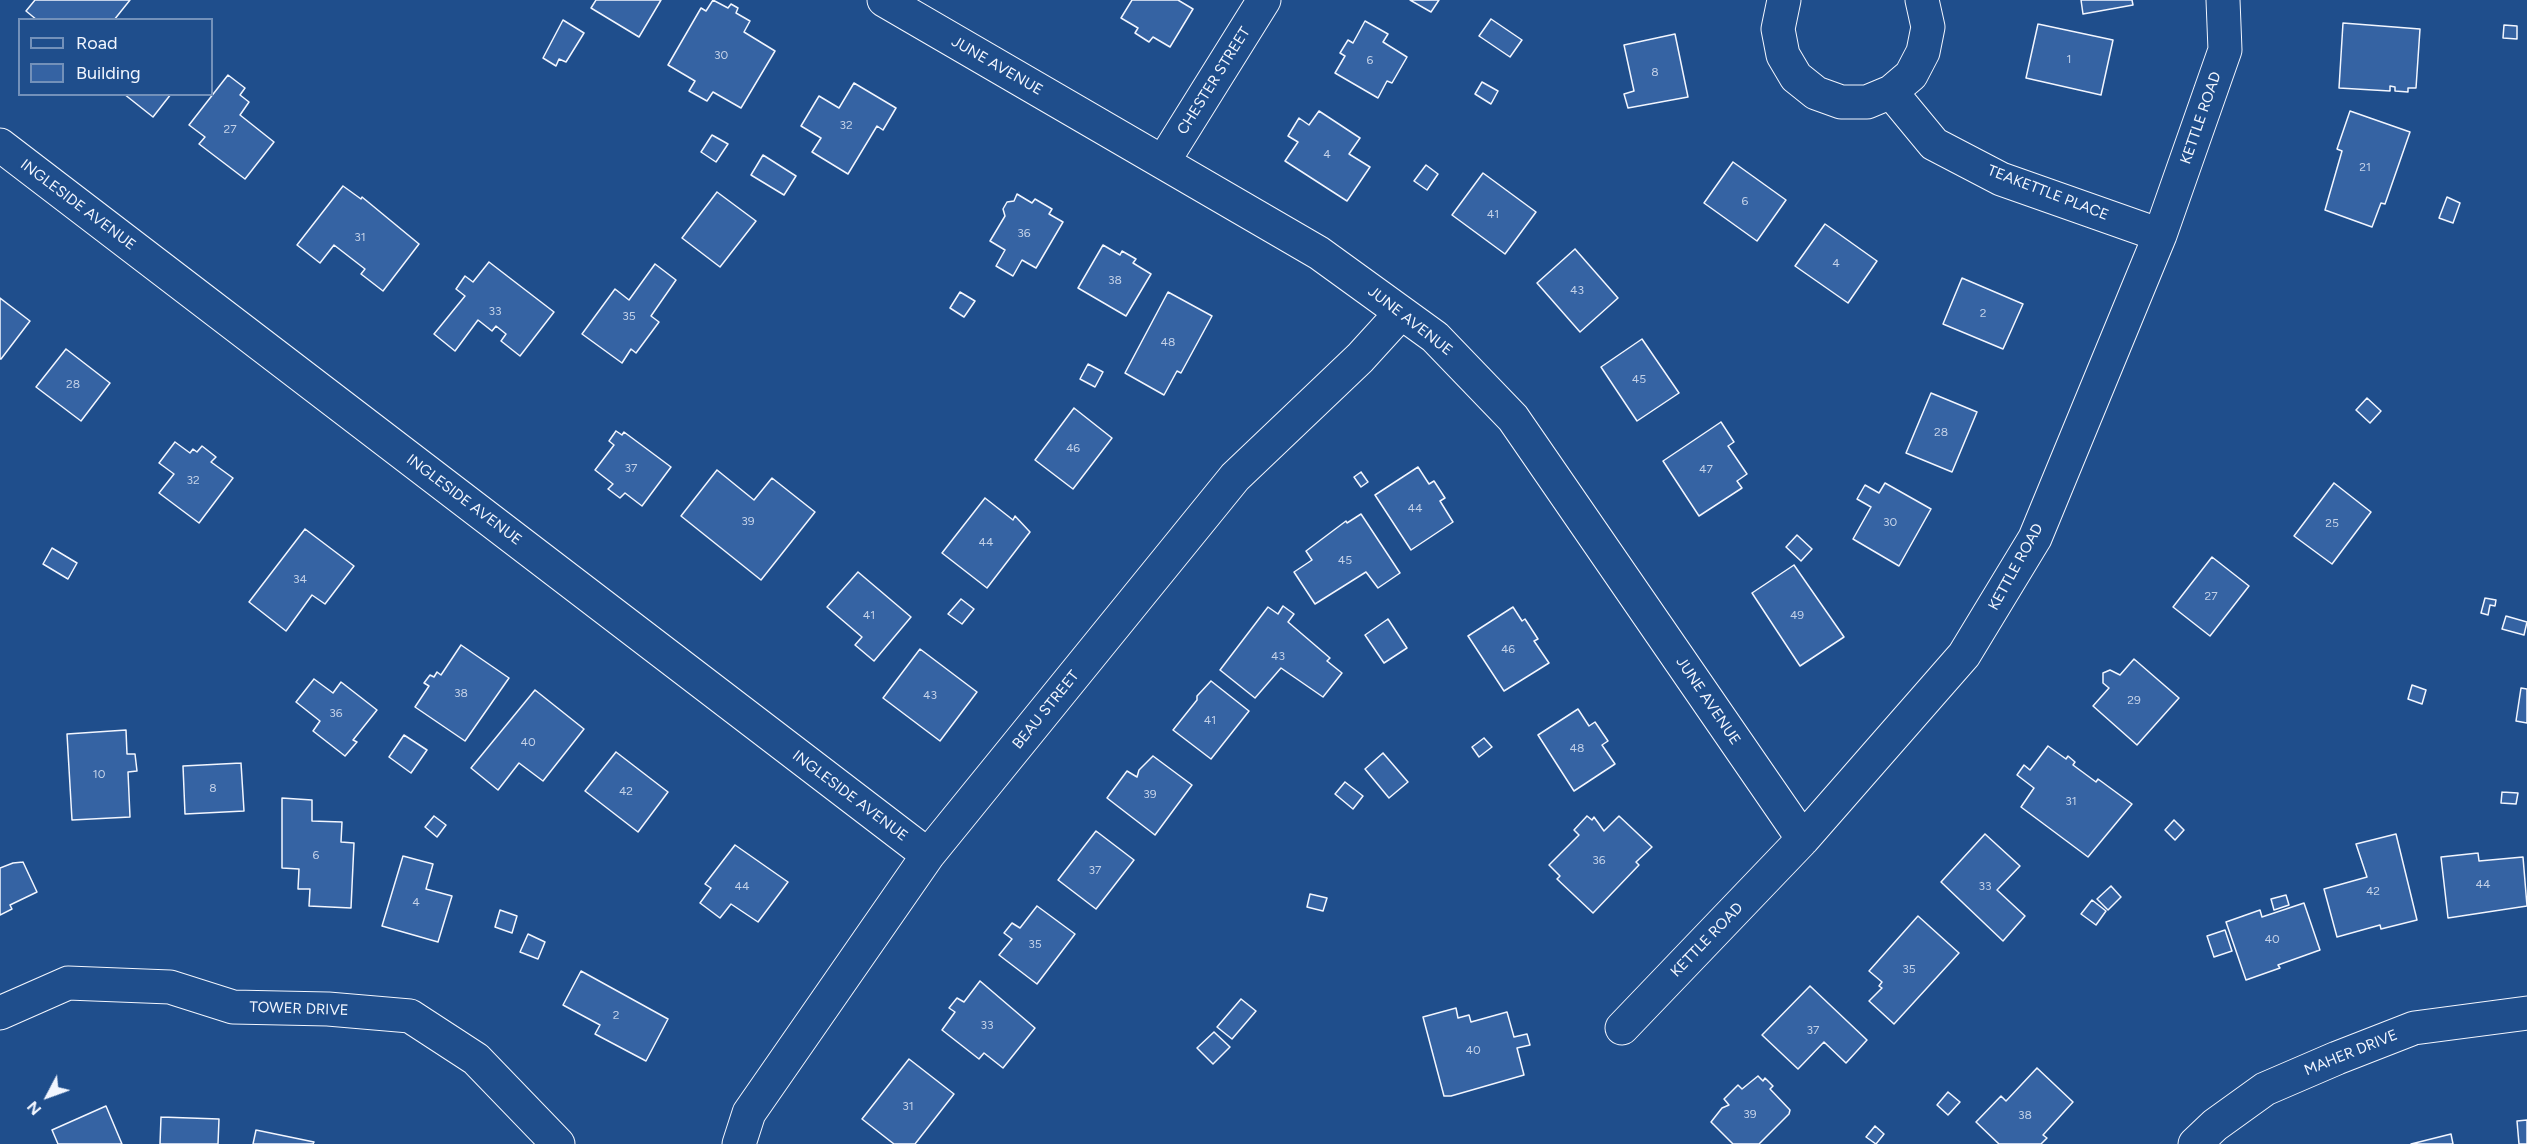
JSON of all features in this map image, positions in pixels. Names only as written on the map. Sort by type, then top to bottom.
[{"type":"street","name":"JUNE AVENUE","points":[[884,0],[1319,253],[1435,337],[1513,418],[1803,839]]},
{"type":"street","name":"CHESTER STREET","points":[[1163,162],[1264,0]]},
{"type":"street","points":[[1784,0],[1778,29],[1783,55],[1796,77],[1816,93],[1841,102],[1868,102],[1891,92],[1911,75],[1923,52],[1928,27],[1922,0]]},
{"type":"street","name":"KETTLE ROAD","points":[[1622,1028],[1803,839],[1964,655],[2035,538],[2160,235],[2225,50],[2223,0]]},
{"type":"street","name":"TEAKETTLE PLACE","points":[[1891,92],[1934,144],[2001,179],[2160,235]]},
{"type":"street","name":"INGLESIDE AVENUE","points":[[0,145],[928,855]]},
{"type":"street","name":"BEAU STREET","points":[[739,1144],[749,1113],[928,855],[1235,477],[1360,358],[1401,313]]},
{"type":"street","name":"TOWER DRIVE","points":[[0,1013],[68,983],[170,987],[233,1007],[328,1009],[410,1016],[476,1059],[558,1144]]},
{"type":"street","name":"MAHER DRIVE","points":[[2213,1138],[2265,1089],[2414,1028],[2527,1013]]},
{"type":"building","points":[[35,0],[130,0],[116,18],[35,18],[26,11]]},
{"type":"building","points":[[596,0],[661,0],[639,37],[591,8]]},
{"type":"building","points":[[713,0],[728,8],[731,4],[738,8],[736,13],[750,21],[744,32],[775,51],[741,108],[713,92],[707,101],[689,91],[695,81],[668,65],[701,8],[706,11]]},
{"type":"building","points":[[1132,0],[1178,0],[1193,9],[1170,47],[1153,37],[1149,42],[1135,33],[1138,28],[1121,18]]},
{"type":"building","points":[[1410,0],[1439,0],[1431,12]]},
{"type":"building","points":[[2081,0],[2132,0],[2133,5],[2083,14]]},
{"type":"building","points":[[1491,19],[1522,40],[1510,57],[1479,36]]},
{"type":"building","points":[[563,20],[584,33],[566,62],[559,59],[556,66],[543,58]]},
{"type":"building","points":[[1365,21],[1388,34],[1383,42],[1407,57],[1392,83],[1387,81],[1378,98],[1335,73],[1345,56],[1340,53],[1348,40],[1353,43]]},
{"type":"building","points":[[2343,23],[2420,29],[2416,88],[2408,88],[2408,92],[2395,91],[2395,87],[2390,86],[2390,91],[2339,88]]},
{"type":"building","points":[[2038,24],[2113,40],[2101,95],[2026,78]]},
{"type":"building","points":[[2504,25],[2517,26],[2517,39],[2503,38]]},
{"type":"building","points":[[1675,34],[1688,97],[1628,108],[1624,94],[1634,91],[1624,45]]},
{"type":"building","points":[[228,75],[245,88],[240,95],[249,102],[240,115],[274,142],[245,179],[199,144],[205,137],[189,125]]},
{"type":"building","points":[[1482,82],[1498,91],[1491,104],[1475,94]]},
{"type":"building","points":[[854,83],[896,108],[883,130],[877,126],[848,174],[812,152],[821,138],[801,126],[819,96],[839,108]]},
{"type":"building","points":[[127,96],[169,96],[153,117]]},
{"type":"building","points":[[1319,111],[1360,138],[1349,154],[1370,167],[1347,201],[1285,161],[1298,142],[1288,136],[1299,118],[1309,125]]},
{"type":"building","points":[[2350,111],[2410,132],[2385,204],[2381,203],[2372,227],[2325,210],[2342,151],[2337,149]]},
{"type":"building","points":[[712,135],[728,144],[716,162],[701,152]]},
{"type":"building","points":[[763,155],[796,176],[784,195],[751,175]]},
{"type":"building","points":[[1733,162],[1786,200],[1757,241],[1704,203]]},
{"type":"building","points":[[1426,165],[1438,174],[1427,190],[1414,181]]},
{"type":"building","points":[[1483,173],[1536,212],[1505,254],[1452,215]]},
{"type":"building","points":[[343,186],[361,199],[362,197],[419,244],[383,291],[361,274],[365,269],[334,245],[320,263],[297,245]]},
{"type":"building","points":[[717,192],[756,221],[720,267],[682,238]]},
{"type":"building","points":[[1017,194],[1032,203],[1035,199],[1052,209],[1049,214],[1063,222],[1036,268],[1022,260],[1013,276],[996,266],[1005,250],[990,241],[1005,216],[1003,209],[1007,202],[1014,201]]},
{"type":"building","points":[[2447,197],[2460,203],[2453,223],[2439,218]]},
{"type":"building","points":[[1825,224],[1877,261],[1848,303],[1795,266]]},
{"type":"building","points":[[1103,245],[1120,255],[1122,251],[1136,259],[1133,263],[1151,274],[1126,316],[1078,288]]},
{"type":"building","points":[[1575,249],[1618,298],[1580,332],[1537,283]]},
{"type":"building","points":[[489,262],[554,312],[520,356],[501,341],[506,334],[496,326],[492,331],[478,320],[455,351],[434,334],[465,296],[456,289],[465,276],[473,282]]},
{"type":"building","points":[[655,264],[676,280],[651,316],[659,322],[636,353],[631,349],[622,363],[582,334],[615,289],[629,300]]},
{"type":"building","points":[[1962,278],[2023,304],[2003,349],[1943,324]]},
{"type":"building","points":[[960,292],[975,301],[964,317],[950,308]]},
{"type":"building","points":[[1168,292],[1212,316],[1181,373],[1177,371],[1164,395],[1125,373]]},
{"type":"building","points":[[0,298],[30,321],[1,359],[0,359]]},
{"type":"building","points":[[1642,339],[1679,393],[1637,421],[1601,367]]},
{"type":"building","points":[[66,349],[110,383],[81,421],[36,387]]},
{"type":"building","points":[[1088,364],[1103,372],[1095,387],[1080,379]]},
{"type":"building","points":[[1931,393],[1977,412],[1952,472],[1906,453]]},
{"type":"building","points":[[2367,398],[2381,411],[2370,423],[2356,410]]},
{"type":"building","points":[[1074,408],[1112,438],[1073,489],[1035,460]]},
{"type":"building","points":[[1721,422],[1734,442],[1728,446],[1747,474],[1737,481],[1742,488],[1699,516],[1663,461]]},
{"type":"building","points":[[616,431],[622,435],[624,432],[671,467],[642,506],[625,493],[620,498],[608,489],[613,484],[595,470],[614,445],[609,441]]},
{"type":"building","points":[[175,442],[190,453],[193,449],[197,452],[202,446],[216,457],[211,462],[233,478],[199,523],[159,493],[174,474],[159,463]]},
{"type":"building","points":[[1418,467],[1429,484],[1434,481],[1445,498],[1440,501],[1453,522],[1411,550],[1375,495]]},
{"type":"building","points":[[717,470],[754,500],[772,478],[815,512],[761,580],[681,516]]},
{"type":"building","points":[[1361,472],[1368,482],[1361,487],[1354,477]]},
{"type":"building","points":[[1885,483],[1931,509],[1899,566],[1853,539],[1871,507],[1857,499],[1865,485],[1879,493]]},
{"type":"building","points":[[2334,483],[2371,512],[2332,564],[2294,536]]},
{"type":"building","points":[[985,498],[1013,520],[1015,516],[1030,532],[987,588],[942,553]]},
{"type":"building","points":[[1361,514],[1400,573],[1378,588],[1366,572],[1315,604],[1294,572],[1312,560],[1306,551],[1346,521],[1347,523]]},
{"type":"building","points":[[305,529],[354,566],[325,604],[312,595],[286,631],[249,602]]},
{"type":"building","points":[[1797,535],[1812,549],[1801,561],[1786,547]]},
{"type":"building","points":[[52,548],[77,563],[68,579],[43,564]]},
{"type":"building","points":[[2212,557],[2249,586],[2210,636],[2173,607]]},
{"type":"building","points":[[1794,565],[1844,637],[1800,666],[1752,593]]},
{"type":"building","points":[[858,572],[911,617],[874,661],[855,645],[862,637],[827,607]]},
{"type":"building","points":[[2485,598],[2496,600],[2495,606],[2490,605],[2488,615],[2481,613]]},
{"type":"building","points":[[961,599],[974,609],[962,624],[948,614]]},
{"type":"building","points":[[1283,606],[1294,614],[1288,622],[1330,658],[1327,661],[1342,673],[1323,697],[1281,668],[1255,698],[1220,670],[1268,607],[1278,614]]},
{"type":"building","points":[[1513,607],[1522,621],[1525,619],[1538,639],[1534,641],[1549,663],[1504,691],[1468,636]]},
{"type":"building","points":[[2506,616],[2527,622],[2524,635],[2502,629]]},
{"type":"building","points":[[1388,619],[1407,648],[1384,663],[1365,635]]},
{"type":"building","points":[[461,645],[509,678],[465,741],[415,707],[429,686],[424,683],[430,675],[434,677],[437,672],[441,675]]},
{"type":"building","points":[[920,649],[977,692],[940,741],[883,698]]},
{"type":"building","points":[[2134,659],[2179,698],[2137,745],[2093,706],[2109,688],[2103,683],[2103,673],[2110,670],[2120,675]]},
{"type":"building","points":[[314,679],[333,693],[341,682],[377,710],[353,740],[357,742],[345,756],[313,731],[320,721],[296,702]]},
{"type":"building","points":[[1211,681],[1249,711],[1211,759],[1173,730],[1197,700],[1197,696]]},
{"type":"building","points":[[2412,685],[2426,690],[2422,704],[2408,699]]},
{"type":"building","points":[[2521,688],[2527,689],[2527,723],[2516,721]]},
{"type":"building","points":[[535,690],[584,729],[543,781],[519,763],[498,790],[471,768]]},
{"type":"building","points":[[1578,709],[1589,726],[1595,722],[1608,741],[1602,745],[1615,764],[1574,791],[1538,735]]},
{"type":"building","points":[[126,730],[127,754],[135,754],[137,771],[128,772],[130,817],[72,820],[67,734]]},
{"type":"building","points":[[404,735],[427,750],[411,773],[389,757]]},
{"type":"building","points":[[1484,738],[1492,747],[1479,757],[1472,747]]},
{"type":"building","points":[[2048,746],[2066,759],[2068,756],[2075,762],[2073,765],[2096,782],[2098,779],[2132,804],[2088,857],[2021,807],[2034,788],[2017,775],[2024,765],[2030,770]]},
{"type":"building","points":[[616,752],[668,792],[638,832],[585,791]]},
{"type":"building","points":[[1383,753],[1408,782],[1389,798],[1365,769]]},
{"type":"building","points":[[1153,756],[1192,785],[1155,835],[1107,798],[1127,771],[1137,777],[1139,770]]},
{"type":"building","points":[[241,763],[244,811],[185,814],[183,766]]},
{"type":"building","points":[[1345,782],[1363,796],[1353,809],[1335,794]]},
{"type":"building","points":[[2502,792],[2518,793],[2516,804],[2501,803]]},
{"type":"building","points":[[282,798],[312,800],[312,821],[342,822],[341,842],[354,843],[351,908],[309,906],[310,889],[298,889],[299,869],[282,868]]},
{"type":"building","points":[[434,816],[446,825],[437,837],[425,827]]},
{"type":"building","points":[[1587,816],[1592,820],[1594,817],[1604,831],[1619,816],[1652,847],[1636,862],[1639,865],[1593,913],[1557,879],[1560,876],[1549,865],[1579,835],[1574,830]]},
{"type":"building","points":[[2174,820],[2184,830],[2175,840],[2165,830]]},
{"type":"building","points":[[1096,831],[1134,860],[1096,909],[1058,880]]},
{"type":"building","points":[[1985,834],[2020,866],[1997,890],[2025,916],[2003,941],[1941,882]]},
{"type":"building","points":[[2396,834],[2417,920],[2381,929],[2380,925],[2337,937],[2324,889],[2367,877],[2356,844]]},
{"type":"building","points":[[735,845],[788,882],[758,922],[731,904],[720,918],[700,903],[711,888],[705,884]]},
{"type":"building","points":[[2478,853],[2479,861],[2523,857],[2527,906],[2448,918],[2441,857]]},
{"type":"building","points":[[403,856],[433,864],[426,889],[452,896],[438,942],[382,926]]},
{"type":"building","points":[[23,862],[37,892],[10,905],[12,909],[0,915],[0,868]]},
{"type":"building","points":[[2111,886],[2121,897],[2108,910],[2097,899]]},
{"type":"building","points":[[1310,894],[1327,898],[1323,911],[1307,907]]},
{"type":"building","points":[[2286,895],[2289,905],[2274,910],[2271,899]]},
{"type":"building","points":[[2092,900],[2106,911],[2096,925],[2081,914]]},
{"type":"building","points":[[2304,903],[2320,950],[2278,965],[2280,968],[2246,980],[2226,922],[2260,910],[2262,917]]},
{"type":"building","points":[[1037,906],[1075,934],[1037,984],[999,955],[1012,939],[1004,933],[1012,923],[1020,928]]},
{"type":"building","points":[[500,910],[517,916],[512,933],[495,927]]},
{"type":"building","points":[[1918,916],[1959,953],[1894,1024],[1869,1001],[1882,988],[1879,986],[1882,982],[1869,971]]},
{"type":"building","points":[[2225,930],[2232,951],[2214,957],[2207,936]]},
{"type":"building","points":[[528,934],[545,942],[538,959],[520,952]]},
{"type":"building","points":[[581,971],[668,1019],[646,1061],[595,1034],[600,1025],[563,1005]]},
{"type":"building","points":[[980,981],[1035,1028],[1003,1068],[984,1053],[979,1059],[942,1030],[955,1012],[949,1008],[957,998],[964,1002]]},
{"type":"building","points":[[1810,986],[1867,1040],[1846,1063],[1824,1042],[1798,1069],[1762,1035]]},
{"type":"building","points":[[1241,999],[1256,1011],[1232,1039],[1217,1027]]},
{"type":"building","points":[[1456,1008],[1458,1018],[1469,1015],[1471,1022],[1507,1012],[1514,1037],[1527,1034],[1530,1045],[1517,1048],[1524,1075],[1444,1096],[1423,1017]]},
{"type":"building","points":[[1214,1032],[1230,1047],[1213,1064],[1197,1048]]},
{"type":"building","points":[[909,1059],[954,1094],[915,1144],[894,1144],[862,1119]]},
{"type":"building","points":[[2037,1068],[2073,1102],[2043,1135],[2047,1138],[2041,1144],[1999,1144],[1976,1122],[2001,1096],[2006,1101]]},
{"type":"building","points":[[1758,1076],[1763,1081],[1765,1078],[1773,1086],[1770,1089],[1790,1110],[1789,1114],[1759,1144],[1733,1144],[1711,1122],[1722,1108],[1729,1105],[1724,1099],[1738,1085],[1742,1089]]},
{"type":"building","points":[[1948,1092],[1960,1102],[1948,1115],[1937,1105]]},
{"type":"building","points":[[106,1106],[122,1144],[58,1144],[52,1130]]},
{"type":"building","points":[[161,1117],[219,1119],[218,1144],[160,1144]]},
{"type":"building","points":[[2527,1120],[2527,1144],[2519,1144],[2517,1121]]},
{"type":"building","points":[[1875,1126],[1884,1134],[1876,1144],[1866,1137]]},
{"type":"building","points":[[256,1130],[314,1142],[313,1144],[253,1144]]},
{"type":"building","points":[[2451,1134],[2453,1144],[2411,1144]]}]
